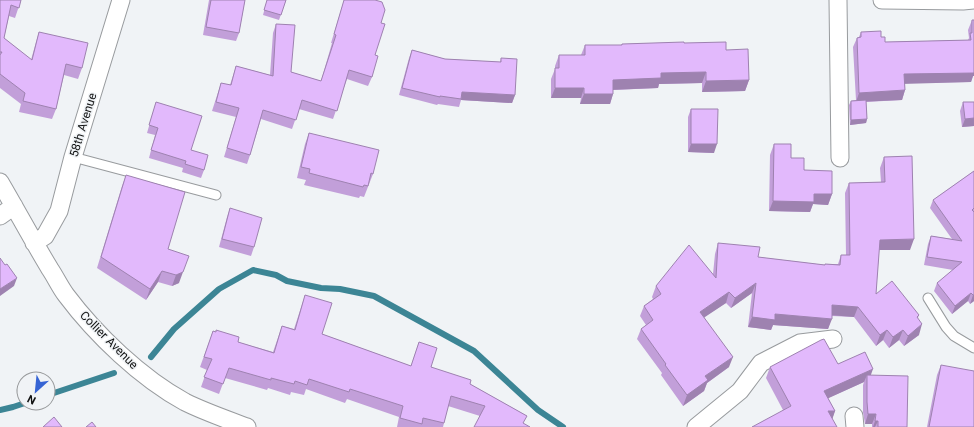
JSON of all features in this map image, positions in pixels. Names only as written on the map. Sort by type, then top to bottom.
[{"type":"street","name":"58th Avenue","points":[[34,243],[45,236],[59,211],[73,157],[121,0]]},
{"type":"street","points":[[838,0],[840,158]]},
{"type":"street","points":[[882,0],[974,0]]},
{"type":"street","name":"Collier Avenue","points":[[0,182],[34,243],[66,295],[93,328],[119,354],[164,389],[186,402],[247,427]]},
{"type":"street","points":[[0,216],[14,206]]},
{"type":"street","points":[[698,426],[740,391],[760,363],[800,343],[833,339]]},
{"type":"lane","points":[[73,157],[216,195]]},
{"type":"lane","points":[[928,298],[946,327],[954,336],[974,348]]},
{"type":"building","points":[[0,0],[21,0],[19,8],[11,5],[4,38],[32,60],[39,32],[88,43],[82,68],[66,64],[56,109],[23,101],[25,93],[0,74],[0,55],[2,52],[0,52]]},
{"type":"building","points":[[211,0],[245,0],[239,33],[206,27]]},
{"type":"building","points":[[267,0],[286,0],[281,15],[264,10]]},
{"type":"building","points":[[344,0],[375,0],[382,2],[385,10],[381,23],[385,24],[375,55],[378,56],[372,77],[349,70],[337,111],[302,100],[296,120],[263,110],[250,155],[227,148],[239,108],[216,102],[221,83],[231,85],[236,66],[273,76],[276,24],[295,25],[291,72],[321,81],[336,35],[334,34]]},
{"type":"building","points":[[972,20],[974,20],[974,73],[904,74],[905,90],[859,93],[857,38],[861,37],[861,32],[881,31],[881,37],[885,37],[885,42],[971,40],[970,33],[972,33]]},
{"type":"building","points":[[726,42],[726,50],[748,49],[749,80],[706,81],[706,72],[661,73],[661,78],[613,80],[613,94],[584,94],[584,88],[555,88],[555,68],[559,68],[559,55],[585,55],[585,45]]},
{"type":"building","points":[[412,50],[445,59],[501,62],[501,58],[517,59],[515,95],[462,92],[461,99],[440,97],[402,88]]},
{"type":"building","points":[[866,100],[867,119],[851,120],[851,101]]},
{"type":"building","points":[[156,102],[202,116],[191,150],[208,155],[204,170],[185,164],[186,161],[151,150],[158,128],[149,125]]},
{"type":"building","points":[[963,102],[974,102],[974,118],[965,119]]},
{"type":"building","points":[[691,109],[718,109],[717,144],[691,144]]},
{"type":"building","points":[[309,133],[379,150],[373,174],[371,173],[368,186],[364,185],[363,187],[309,173],[310,169],[301,167]]},
{"type":"building","points":[[774,144],[791,144],[791,158],[804,158],[804,170],[832,171],[832,194],[814,194],[814,202],[773,201]]},
{"type":"building","points":[[912,156],[914,239],[880,240],[876,294],[892,281],[919,315],[917,317],[922,324],[908,336],[903,330],[893,337],[887,330],[880,335],[858,307],[832,305],[832,319],[775,314],[775,320],[752,317],[756,283],[735,298],[729,292],[700,312],[733,357],[705,376],[708,380],[687,395],[641,329],[653,320],[644,306],[661,294],[656,286],[689,245],[716,278],[718,243],[760,247],[758,257],[825,265],[840,265],[841,255],[850,255],[849,183],[885,182],[884,157]]},
{"type":"building","points":[[974,171],[974,208],[972,210],[974,212],[974,295],[971,293],[955,306],[937,283],[962,262],[927,257],[931,236],[962,241],[933,200]]},
{"type":"building","points":[[126,175],[185,192],[168,249],[189,256],[183,272],[176,275],[162,271],[150,289],[101,257]]},
{"type":"building","points":[[230,208],[262,218],[254,247],[222,239]]},
{"type":"building","points":[[0,258],[5,265],[7,264],[17,278],[0,289]]},
{"type":"building","points":[[305,295],[332,303],[322,334],[411,366],[419,342],[437,348],[431,367],[471,380],[470,384],[527,416],[523,423],[530,427],[474,427],[485,406],[451,396],[444,423],[423,418],[422,424],[400,418],[403,406],[350,389],[349,392],[309,379],[307,385],[295,381],[294,384],[271,378],[271,380],[229,368],[223,384],[204,377],[212,359],[204,357],[213,331],[216,332],[216,330],[239,337],[238,342],[274,353],[282,326],[295,330]]},
{"type":"building","points":[[824,339],[838,364],[865,352],[873,369],[824,391],[835,411],[828,411],[837,427],[752,427],[791,406],[770,367]]},
{"type":"building","points":[[941,365],[974,371],[974,427],[929,427]]},
{"type":"building","points":[[867,375],[908,376],[907,427],[878,427],[878,421],[875,421],[876,414],[868,414]]},
{"type":"building","points":[[54,417],[62,427],[43,427]]},
{"type":"building","points":[[92,422],[96,427],[86,427]]},
{"type":"waterway","points":[[151,357],[174,329],[219,289],[253,270],[276,275],[287,281],[374,296],[474,351],[538,410],[563,427]]},
{"type":"waterway","points":[[56,392],[114,373]]},
{"type":"waterway","points":[[0,410],[16,406]]}]
